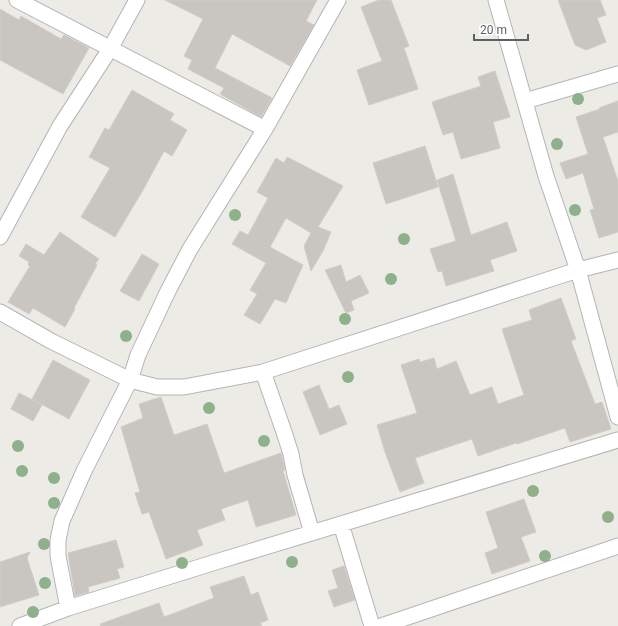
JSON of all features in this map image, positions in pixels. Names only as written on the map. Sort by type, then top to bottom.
[{"type":"street","points":[[17,0],[265,129]]},
{"type":"street","points":[[0,237],[60,126],[110,49],[137,0]]},
{"type":"street","points":[[68,608],[58,556],[58,540],[62,521],[84,472],[130,380],[142,348],[168,291],[190,248],[265,129],[338,0]]},
{"type":"street","points":[[496,0],[546,176],[578,270],[618,417]]},
{"type":"street","points":[[525,101],[618,74]]},
{"type":"street","points":[[0,312],[51,341],[130,380],[157,387],[184,387],[263,372],[578,270],[618,260]]},
{"type":"street","points":[[263,372],[291,454],[295,475],[312,533]]},
{"type":"street","points":[[20,626],[68,608],[618,440]]},
{"type":"street","points":[[341,524],[372,626]]},
{"type":"street","points":[[381,626],[618,546]]},
{"type":"building","points":[[165,0],[317,0],[306,21],[314,25],[290,66],[232,34],[215,68],[272,98],[261,117],[220,94],[224,88],[188,69],[192,60],[184,56],[203,19]]},
{"type":"building","points":[[379,0],[391,0],[409,46],[404,48],[418,89],[369,105],[357,70],[382,61],[361,7]]},
{"type":"building","points":[[558,0],[600,0],[606,15],[597,18],[606,42],[586,50],[575,45]]},
{"type":"building","points":[[0,9],[19,20],[21,16],[61,39],[64,35],[89,48],[63,94],[0,60]]},
{"type":"building","points":[[495,71],[510,117],[493,122],[500,148],[461,159],[453,132],[443,135],[432,102],[481,86],[478,77]]},
{"type":"building","points":[[132,90],[174,114],[170,120],[187,130],[172,156],[164,151],[115,237],[81,217],[110,168],[89,157],[105,128],[109,130]]},
{"type":"building","points":[[618,101],[618,132],[603,137],[618,181],[618,232],[599,238],[590,210],[594,209],[583,173],[566,179],[560,163],[588,154],[576,117]]},
{"type":"building","points":[[425,146],[438,187],[386,204],[373,163]]},
{"type":"building","points":[[287,157],[343,186],[318,227],[331,232],[323,251],[311,271],[304,246],[311,233],[286,218],[270,247],[303,265],[286,303],[275,299],[260,324],[244,315],[257,294],[250,290],[266,263],[232,244],[240,231],[248,235],[268,198],[257,192],[276,158],[284,163]]},
{"type":"building","points":[[453,174],[471,235],[507,222],[517,251],[490,260],[494,271],[446,286],[442,271],[438,272],[430,249],[456,241],[437,180]]},
{"type":"building","points":[[60,232],[99,259],[95,264],[97,265],[65,327],[33,308],[29,314],[8,302],[30,266],[28,265],[29,262],[19,256],[26,244],[44,255]]},
{"type":"building","points":[[142,254],[159,264],[139,301],[120,291]]},
{"type":"building","points":[[341,265],[346,282],[360,275],[369,293],[351,301],[354,310],[346,313],[325,270]]},
{"type":"building","points":[[561,298],[576,339],[571,341],[595,404],[602,402],[611,429],[570,442],[565,428],[478,456],[472,439],[415,458],[424,483],[400,492],[377,425],[417,413],[401,365],[419,359],[420,362],[434,358],[437,369],[456,361],[470,395],[492,387],[498,404],[524,395],[502,329],[532,320],[529,310]]},
{"type":"building","points":[[53,360],[90,380],[69,419],[32,399]]},
{"type":"building","points":[[319,385],[329,409],[339,405],[347,424],[320,435],[303,392]]},
{"type":"building","points":[[19,393],[42,405],[33,421],[11,409]]},
{"type":"building","points":[[161,397],[174,435],[207,424],[224,473],[281,453],[285,470],[283,471],[296,515],[256,527],[248,500],[221,509],[225,520],[197,530],[203,545],[166,559],[149,512],[142,514],[135,493],[140,492],[121,427],[143,418],[139,404]]},
{"type":"building","points":[[524,499],[536,532],[521,537],[530,561],[492,574],[485,553],[498,548],[486,512]]},
{"type":"building","points":[[116,540],[124,567],[117,569],[120,578],[88,587],[89,592],[75,596],[68,553]]},
{"type":"building","points":[[30,552],[27,558],[39,595],[0,607],[0,562]]},
{"type":"building","points":[[344,566],[355,600],[334,607],[328,591],[338,588],[332,570]]},
{"type":"building","points":[[244,576],[251,595],[258,592],[268,620],[260,623],[262,626],[101,626],[100,624],[159,603],[164,617],[214,598],[210,587]]}]
